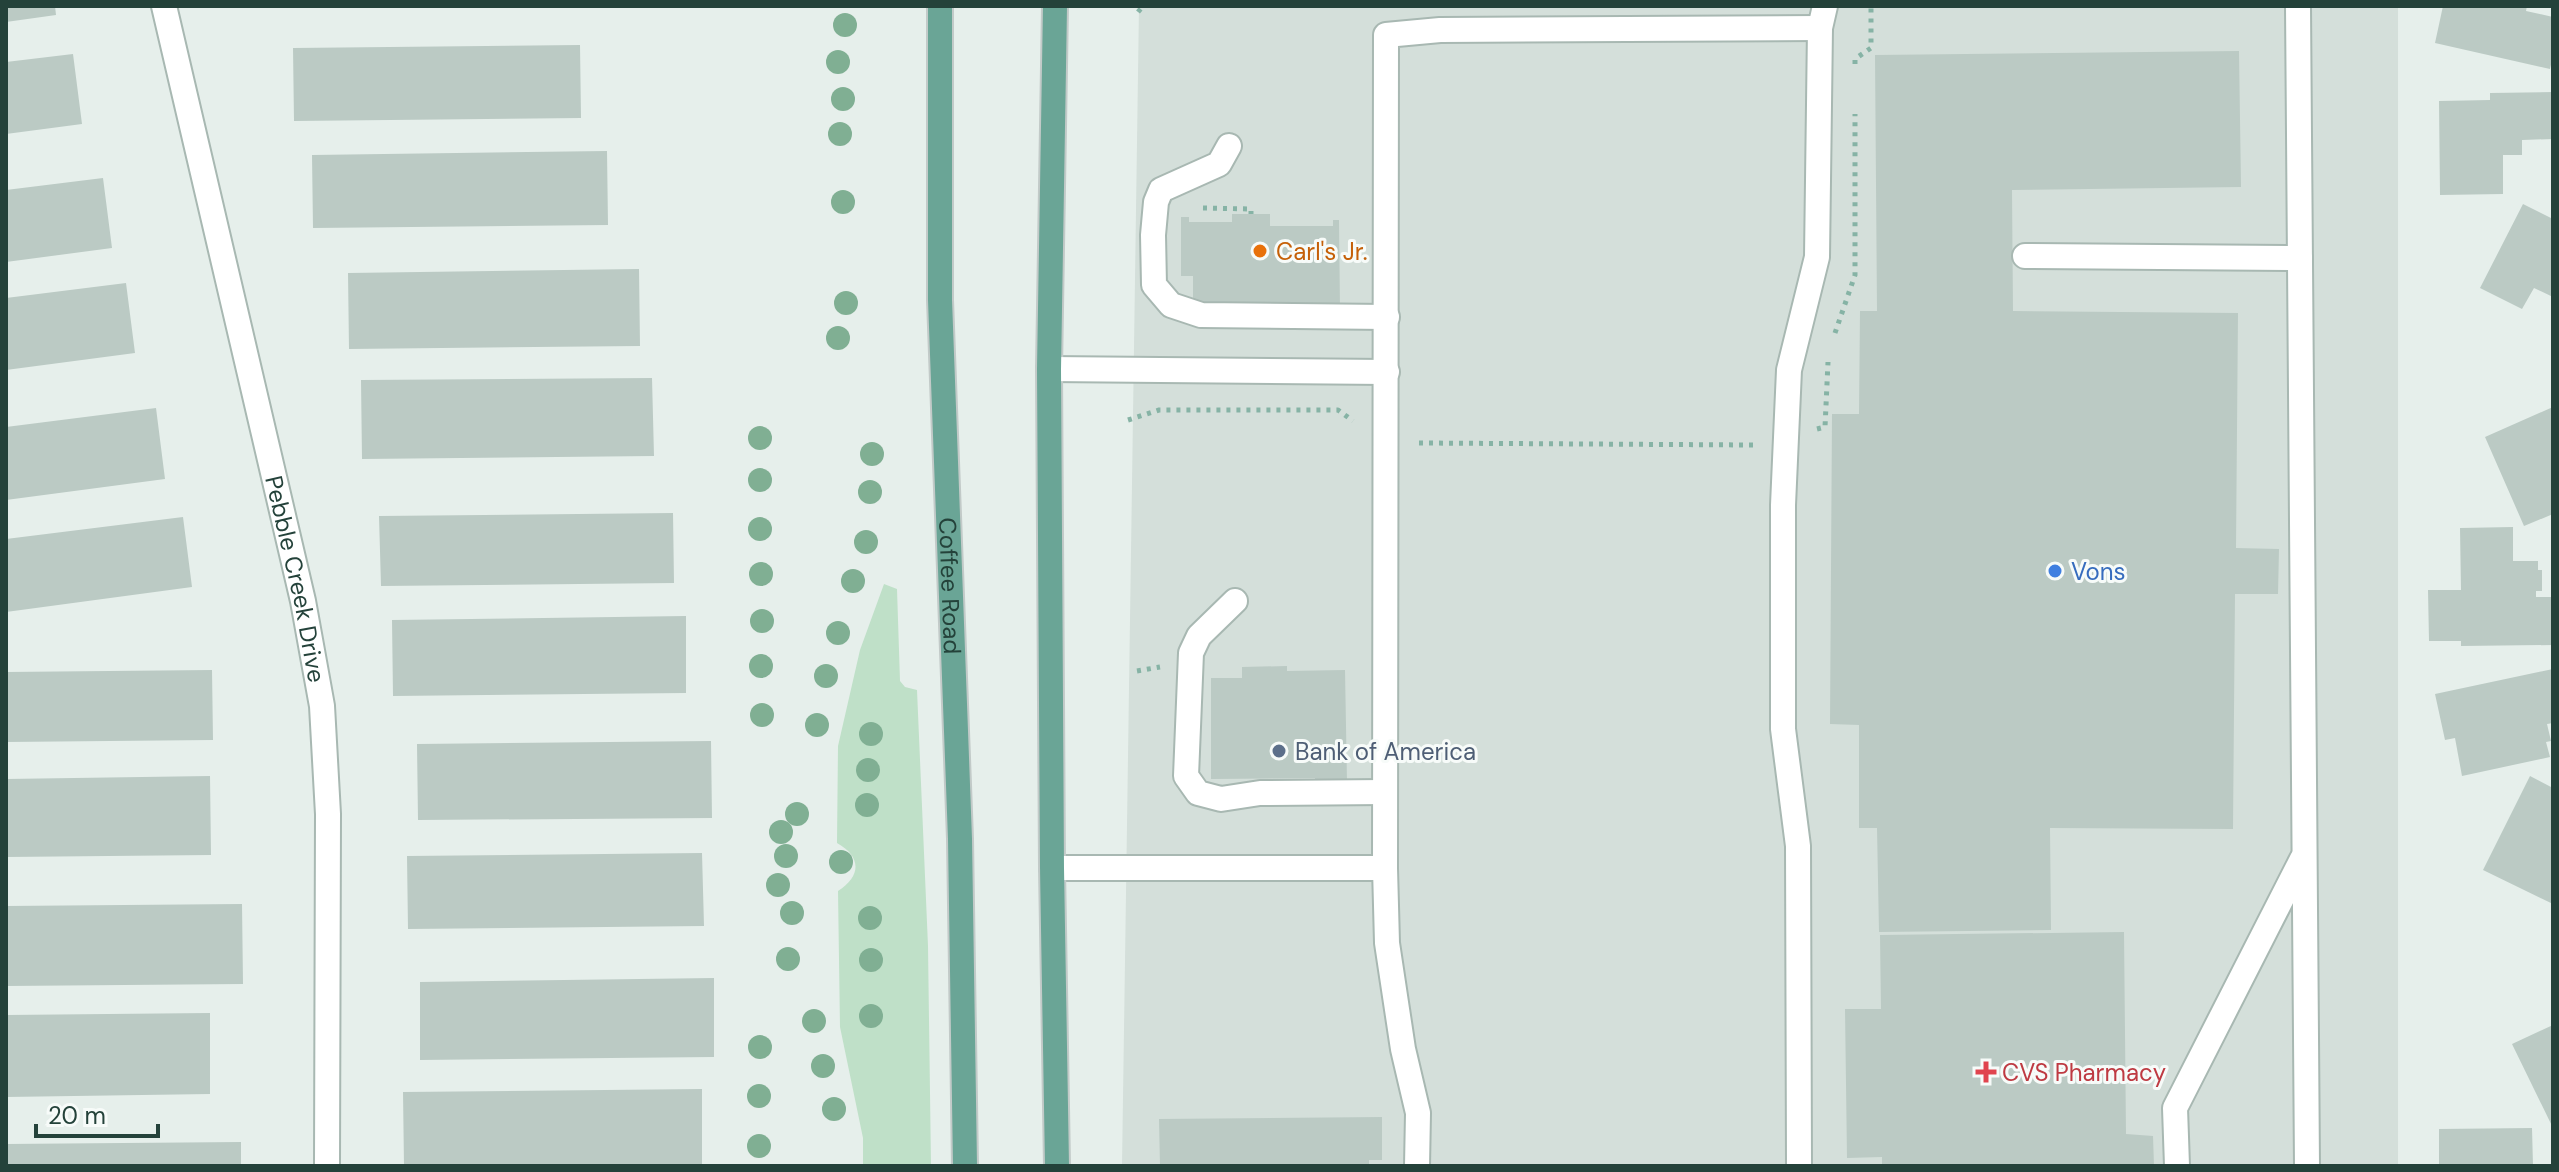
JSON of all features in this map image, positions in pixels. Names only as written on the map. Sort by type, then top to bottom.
[{"type":"main road","name":"Coffee Road","points":[[940,6],[940,300],[960,839],[965,1166]]},
{"type":"main road","points":[[1055,6],[1049,369],[1057,1166]]},
{"type":"street","name":"Pebble Creek Drive","points":[[164,6],[303,601],[322,706],[328,814],[327,1166]]},
{"type":"street","points":[[2298,6],[2307,1166]]},
{"type":"street","points":[[1417,1166],[1418,1113],[1403,1049],[1387,943],[1386,35],[1440,30],[1822,17],[1817,257],[1789,370],[1783,505],[1783,729],[1798,846],[1799,1166]]},
{"type":"street","points":[[1229,146],[1219,164],[1161,190],[1156,202],[1154,285],[1171,305],[1201,315],[1387,317]]},
{"type":"street","points":[[2025,256],[2300,258]]},
{"type":"street","points":[[1049,369],[1387,372]]},
{"type":"street","points":[[1235,601],[1199,636],[1191,653],[1186,776],[1198,793],[1221,799],[1260,793],[1385,792]]},
{"type":"street","points":[[2177,1166],[2175,1108],[2305,854]]},
{"type":"street","points":[[1052,868],[1385,868]]},
{"type":"path","points":[[1138,12],[1143,6]]},
{"type":"path","points":[[1855,75],[1855,59],[1871,48],[1871,6]]},
{"type":"path","points":[[1833,340],[1855,275],[1855,105]]},
{"type":"path","points":[[1128,420],[1159,410],[1338,410],[1350,420],[1412,443],[1756,445],[1825,427],[1828,353]]},
{"type":"shaded area","points":[[1139,6],[2398,6],[2398,1166],[1122,1166]]},
{"type":"green space","points":[[884,584],[897,589],[900,681],[905,687],[917,690],[928,946],[931,1166],[863,1166],[863,1138],[840,1027],[838,891],[851,879],[856,867],[851,854],[837,843],[838,746],[860,650]]},
{"type":"building","points":[[6,6],[55,6],[56,15],[6,22]]},
{"type":"building","points":[[2443,6],[2527,6],[2526,11],[2553,17],[2550,69],[2435,43]]},
{"type":"building","points":[[580,45],[581,118],[294,121],[293,48]]},
{"type":"building","name":"Vons","points":[[2239,51],[2241,187],[2012,190],[2013,311],[2238,313],[2236,548],[2279,549],[2278,594],[2235,594],[2233,829],[2050,828],[2051,930],[1879,932],[1877,828],[1859,828],[1859,725],[1830,724],[1832,414],[1859,414],[1860,311],[1877,311],[1875,55]]},
{"type":"building","points":[[73,54],[82,124],[6,134],[6,62]]},
{"type":"building","points":[[2553,92],[2553,139],[2522,140],[2522,155],[2503,155],[2503,194],[2440,195],[2439,101],[2490,100],[2490,93]]},
{"type":"building","points":[[607,151],[608,225],[313,228],[312,155]]},
{"type":"building","points":[[103,178],[112,248],[6,262],[6,190]]},
{"type":"building","points":[[2523,204],[2553,219],[2553,297],[2534,288],[2522,309],[2480,288]]},
{"type":"building","name":"Carl's Jr.","points":[[1232,214],[1270,214],[1270,226],[1333,226],[1333,220],[1339,220],[1340,310],[1198,307],[1193,302],[1193,276],[1181,276],[1181,217],[1189,217],[1189,222],[1232,222]]},
{"type":"building","points":[[639,269],[640,346],[349,349],[348,273]]},
{"type":"building","points":[[126,283],[135,353],[6,370],[6,298]]},
{"type":"building","points":[[652,378],[654,456],[362,459],[361,380]]},
{"type":"building","points":[[2553,407],[2553,514],[2524,526],[2485,437]]},
{"type":"building","points":[[156,408],[165,479],[6,500],[6,427]]},
{"type":"building","points":[[673,513],[674,583],[381,586],[379,516]]},
{"type":"building","points":[[183,517],[192,587],[6,612],[6,539]]},
{"type":"building","points":[[2513,527],[2513,561],[2538,561],[2538,570],[2542,570],[2542,591],[2536,591],[2536,597],[2553,597],[2553,645],[2461,646],[2461,641],[2429,641],[2428,590],[2461,590],[2460,528]]},
{"type":"building","points":[[686,616],[686,693],[393,696],[392,620]]},
{"type":"building","name":"Bank of America","points":[[1287,666],[1287,671],[1345,670],[1347,782],[1315,782],[1315,778],[1211,779],[1211,678],[1242,678],[1242,667]]},
{"type":"building","points":[[2553,669],[2553,723],[2547,724],[2551,741],[2546,742],[2550,757],[2462,776],[2455,738],[2445,740],[2435,694]]},
{"type":"building","points":[[212,670],[213,740],[6,742],[6,672]]},
{"type":"building","points":[[711,741],[712,818],[418,820],[417,744]]},
{"type":"building","points":[[210,776],[211,855],[6,857],[6,779]]},
{"type":"building","points":[[2530,776],[2553,788],[2553,904],[2483,870]]},
{"type":"building","points":[[702,853],[704,926],[408,929],[407,856]]},
{"type":"building","points":[[242,904],[243,984],[6,986],[6,906]]},
{"type":"building","name":"CVS Pharmacy","points":[[2124,932],[2126,1134],[2153,1136],[2154,1166],[1882,1166],[1882,1157],[1847,1158],[1845,1009],[1881,1009],[1880,935]]},
{"type":"building","points":[[714,978],[714,1057],[420,1060],[420,982]]},
{"type":"building","points":[[210,1013],[210,1094],[6,1097],[6,1015]]},
{"type":"building","points":[[2553,1025],[2553,1128],[2512,1044]]},
{"type":"building","points":[[702,1089],[702,1164],[404,1166],[403,1092]]},
{"type":"building","points":[[1382,1117],[1382,1160],[1369,1160],[1369,1166],[1160,1166],[1159,1119]]},
{"type":"building","points":[[2532,1128],[2533,1166],[2439,1166],[2439,1129]]},
{"type":"building","points":[[241,1142],[241,1166],[6,1166],[6,1144]]},
{"type":"place","name":"Carl's Jr.","points":[[1260,251]]},
{"type":"place","name":"Vons","points":[[2055,571]]},
{"type":"place","name":"Bank of America","points":[[1279,751]]},
{"type":"place","name":"CVS Pharmacy","points":[[1986,1072]]}]
